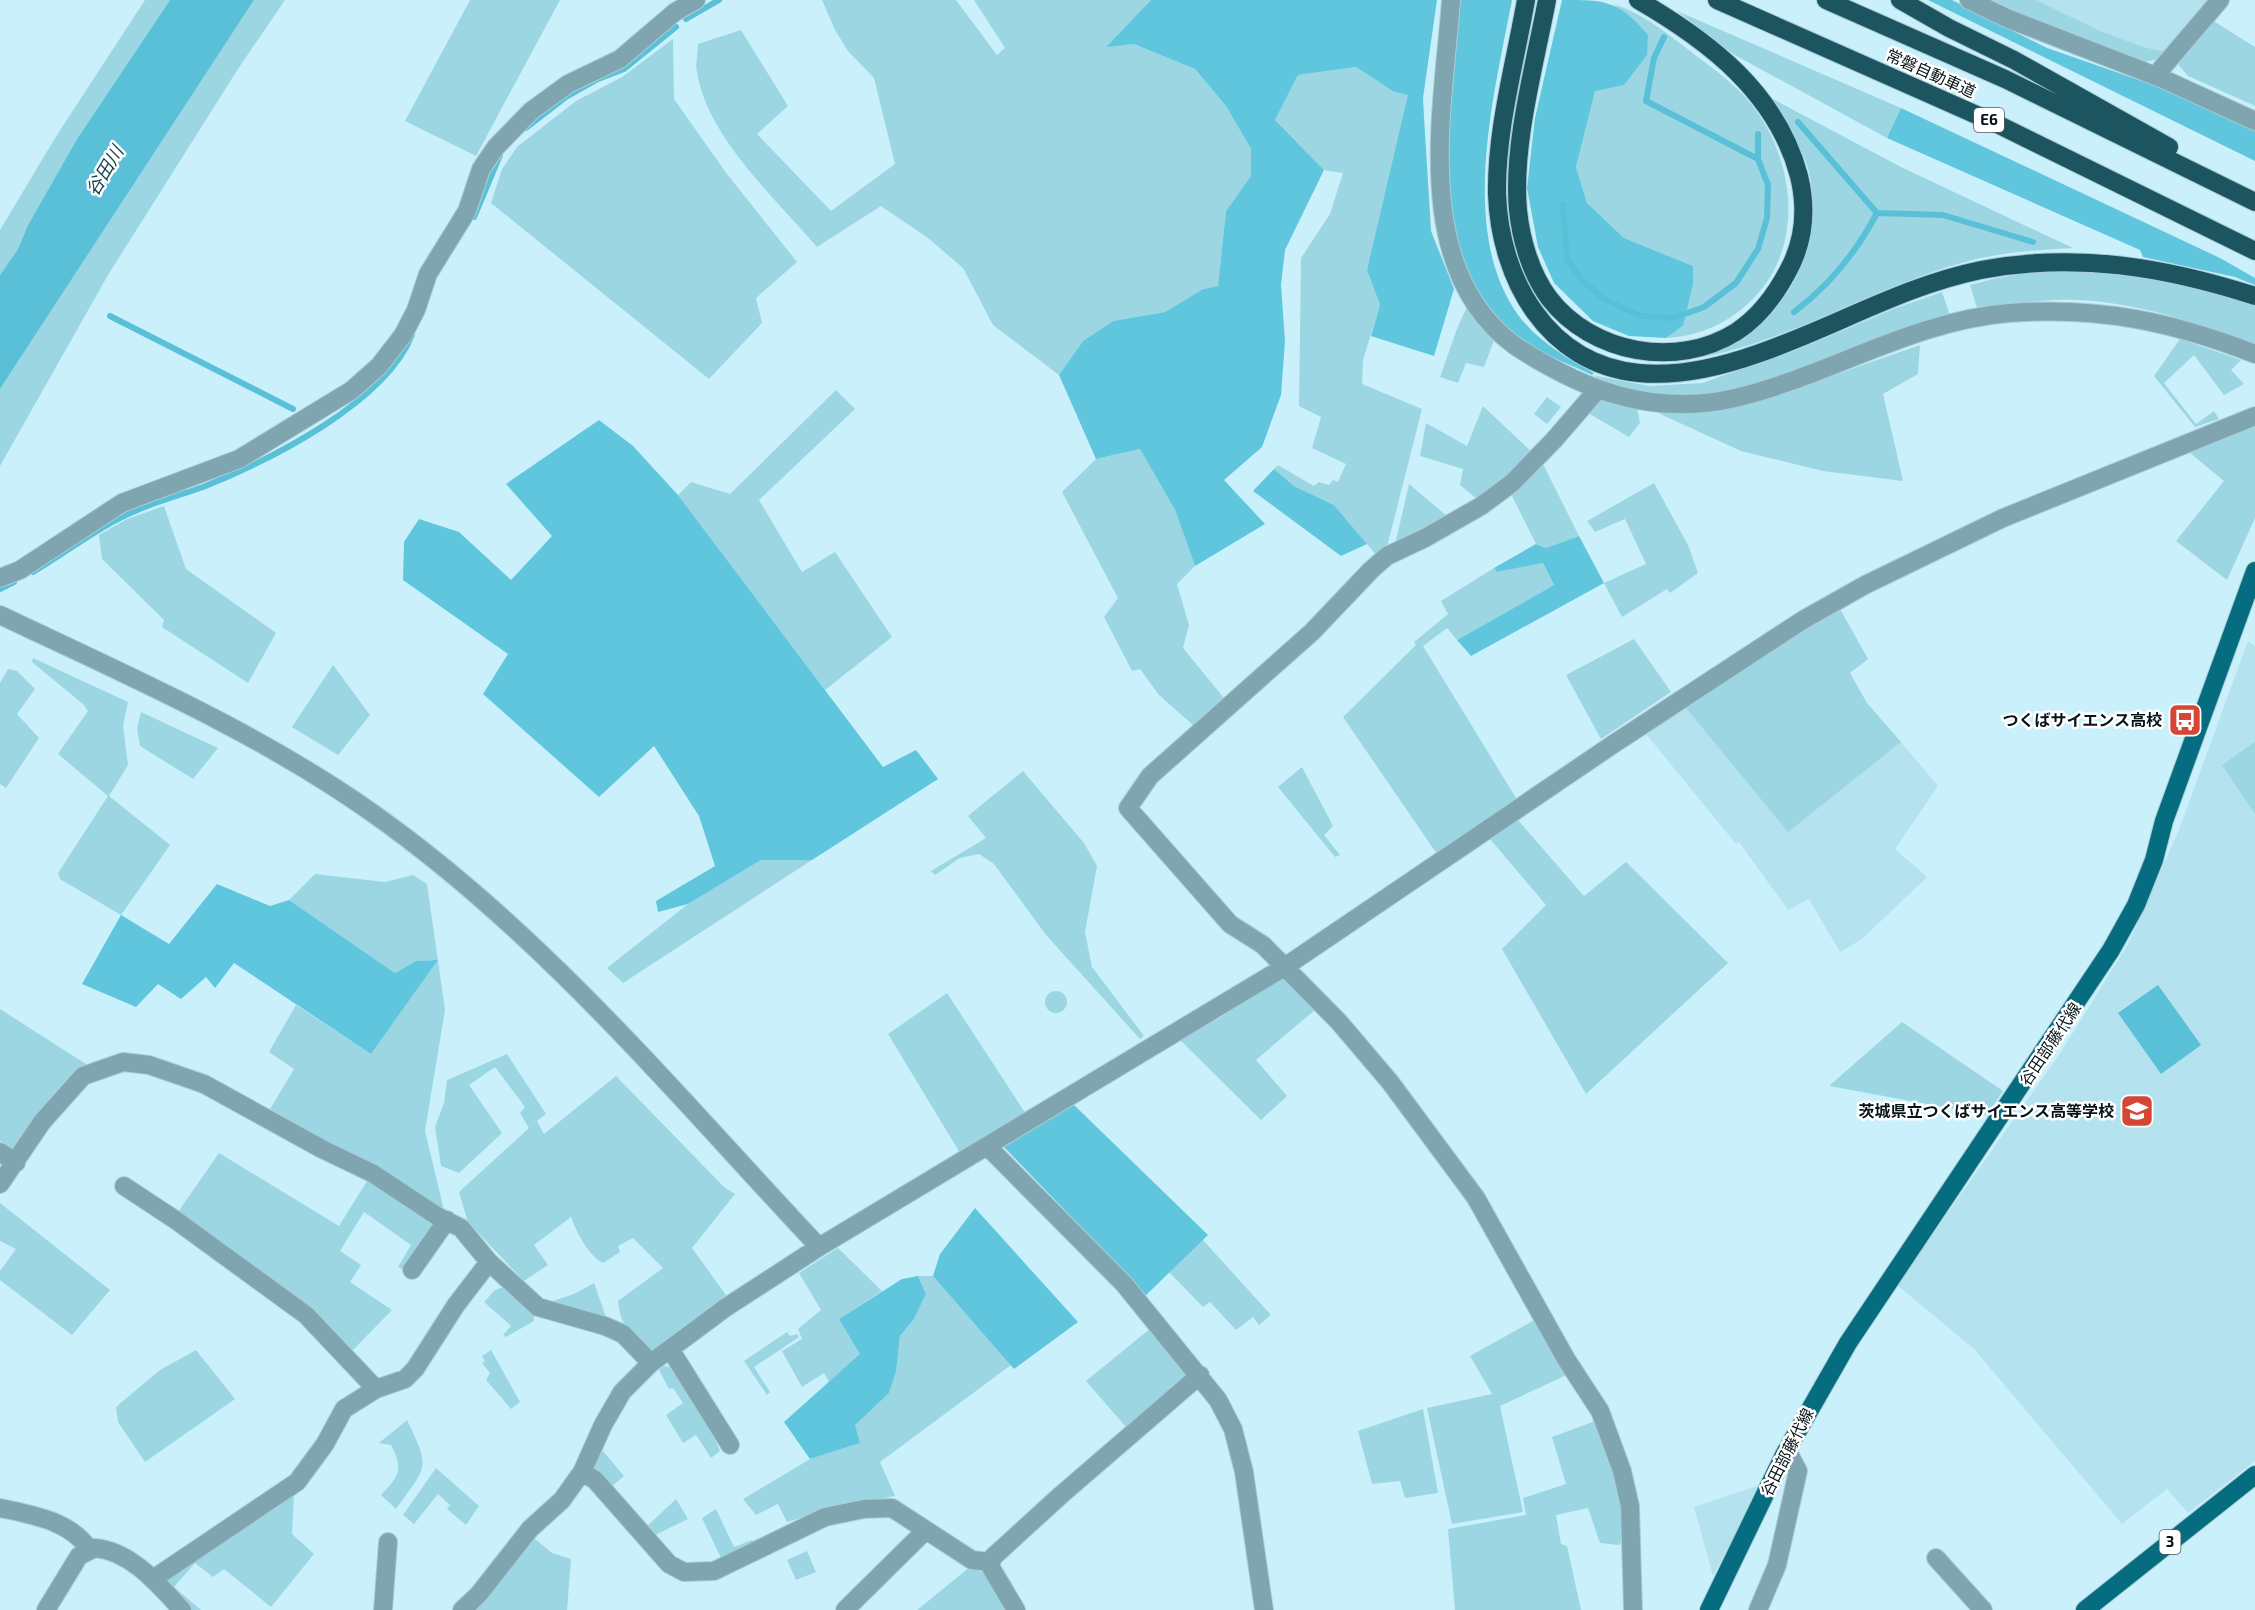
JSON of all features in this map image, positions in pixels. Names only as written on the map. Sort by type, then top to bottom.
[{"type":"highway","points":[[1526,0],[1500,146],[1497,193],[1502,239],[1516,284],[1544,325],[1571,347],[1599,362],[1637,373],[1659,374],[1709,368],[1758,354],[1891,298],[1936,282],[2016,265],[2064,262],[2133,265],[2201,278],[2255,296]]},
{"type":"highway","points":[[1547,0],[1524,122],[1518,184],[1518,210],[1529,259],[1549,298],[1581,329],[1622,346],[1664,353],[1700,348],[1734,333],[1752,320],[1770,301],[1786,276],[1801,236],[1803,193],[1791,149],[1769,109],[1751,87],[1734,68],[1689,31],[1638,0]]},
{"type":"highway","name":"常磐自動車道","points":[[1717,0],[1997,124],[2255,251]]},
{"type":"highway","name":"常磐自動車道","points":[[1826,0],[2005,79],[2255,202]]},
{"type":"highway","points":[[1900,0],[1949,28],[2014,60],[2255,196]]},
{"type":"main road","name":"谷田部藤代線","points":[[1709,1610],[1786,1450],[1848,1343],[2074,1007],[2111,950],[2136,905],[2255,571]]},
{"type":"main road","name":"3","points":[[2085,1610],[2255,1475]]},
{"type":"street","points":[[0,578],[20,570],[122,503],[239,459],[352,390],[379,366],[403,335],[416,310],[428,274],[467,211],[481,169],[496,147],[531,111],[568,84],[620,58],[675,12],[696,0]]},
{"type":"street","points":[[1451,0],[1442,81],[1440,182],[1455,266],[1484,315],[1512,343],[1548,366],[1598,388],[1657,404],[1695,405],[1737,397],[1884,344],[1944,326],[2007,313],[2073,312],[2118,315],[2199,332],[2255,354]]},
{"type":"street","points":[[1970,0],[2009,19],[2155,76],[2255,121]]},
{"type":"street","points":[[2155,76],[2220,0]]},
{"type":"street","points":[[1598,388],[1512,483],[1481,506],[1425,538],[1387,556],[1371,570],[1312,632],[1150,776],[1128,808],[1230,924],[1263,945],[1286,966],[1390,1082],[1476,1198],[1566,1359],[1600,1412],[1622,1471],[1630,1506],[1633,1610]]},
{"type":"street","points":[[462,1610],[479,1594],[530,1529],[562,1500],[582,1472],[622,1392],[651,1363],[725,1308],[819,1247],[988,1148],[1286,966],[1747,655],[1865,585],[2064,492],[2255,416]]},
{"type":"street","points":[[0,615],[259,741],[371,812],[427,854],[489,904],[558,967],[819,1247]]},
{"type":"street","points":[[0,1184],[42,1122],[83,1076],[108,1065],[136,1062],[204,1084],[322,1149],[372,1173],[437,1216],[461,1228],[489,1262],[538,1307],[605,1326],[623,1334],[651,1363]]},
{"type":"street","points":[[988,1148],[1124,1284],[1218,1400],[1233,1429],[1244,1472],[1264,1610]]},
{"type":"street","points":[[0,1152],[16,1163]]},
{"type":"street","points":[[124,1186],[177,1221],[306,1316],[376,1389]]},
{"type":"street","points":[[412,1270],[447,1220]]},
{"type":"street","points":[[153,1579],[297,1482],[325,1444],[344,1409],[376,1389],[405,1379],[415,1369],[456,1305],[489,1262]]},
{"type":"street","points":[[670,1349],[730,1445]]},
{"type":"street","points":[[1016,1610],[992,1570],[990,1562],[997,1551],[1200,1375]]},
{"type":"street","points":[[1758,1610],[1777,1565],[1798,1472],[1786,1450]]},
{"type":"street","points":[[582,1472],[595,1480],[669,1564],[684,1572],[714,1571],[825,1517],[864,1509],[892,1508],[972,1560],[990,1562]]},
{"type":"street","points":[[0,1508],[52,1520],[81,1538],[89,1549]]},
{"type":"street","points":[[845,1610],[926,1530]]},
{"type":"street","points":[[383,1610],[388,1542]]},
{"type":"street","points":[[46,1610],[75,1561],[89,1549],[102,1548],[118,1555],[153,1579],[182,1610]]},
{"type":"street","points":[[1936,1558],[1983,1610]]},
{"type":"shaded area","points":[[145,0],[170,0],[77,139],[28,225],[18,249],[0,275],[0,230],[55,138]]},
{"type":"shaded area","points":[[254,0],[285,0],[238,69],[108,275],[0,466],[0,389]]},
{"type":"shaded area","points":[[470,0],[560,0],[476,156],[405,121]]},
{"type":"shaded area","points":[[822,0],[956,0],[997,55],[1005,48],[974,0],[1151,0],[1107,46],[1134,44],[1195,69],[1226,106],[1251,149],[1251,176],[1226,211],[1218,286],[1203,289],[1165,312],[1113,321],[1083,341],[1059,375],[993,325],[963,268],[928,238],[881,206],[817,247],[745,166],[729,143],[714,120],[703,96],[696,66],[698,44],[741,30],[788,106],[757,134],[831,211],[895,164],[874,78],[848,51],[835,30]]},
{"type":"shaded area","points":[[1151,0],[1437,0],[1423,98],[1424,117],[1431,231],[1454,289],[1434,356],[1371,336],[1380,305],[1367,270],[1408,95],[1394,92],[1356,67],[1298,75],[1275,120],[1324,170],[1285,250],[1281,285],[1285,341],[1281,395],[1262,447],[1224,480],[1265,524],[1195,566],[1175,510],[1140,449],[1096,459],[1059,375],[1083,341],[1113,321],[1165,312],[1203,289],[1218,286],[1226,211],[1251,176],[1251,149],[1226,106],[1195,69],[1134,44],[1106,47]]},
{"type":"shaded area","points":[[1459,0],[1512,0],[1486,154],[1485,195],[1488,234],[1496,271],[1511,304],[1527,326],[1559,352],[1594,373],[1592,375],[1527,343],[1493,313],[1470,275],[1455,232],[1448,186],[1447,138]]},
{"type":"shaded area","points":[[1562,0],[1610,4],[1628,15],[1648,35],[1647,55],[1624,85],[1595,91],[1576,167],[1587,203],[1624,238],[1693,266],[1693,284],[1683,326],[1666,338],[1629,336],[1593,321],[1554,283],[1538,247],[1527,188],[1535,118]]},
{"type":"shaded area","points":[[1928,0],[1952,0],[2047,48],[2162,88],[2255,128],[2255,161]]},
{"type":"shaded area","points":[[1992,0],[2209,0],[2159,59]]},
{"type":"shaded area","points":[[1992,0],[2036,0],[2100,31],[2143,47],[2165,52],[2159,59],[2144,62],[2048,26]]},
{"type":"shaded area","points":[[1613,4],[1634,12],[1663,30],[1739,90],[1767,127],[1778,151],[1785,176],[1788,202],[1787,228],[1781,253],[1770,277],[1754,298],[1735,315],[1714,327],[1679,337],[1666,338],[1683,326],[1693,266],[1624,238],[1587,203],[1576,167],[1595,90],[1624,85],[1634,20]]},
{"type":"shaded area","points":[[1677,11],[1901,108],[1887,138],[1733,54]]},
{"type":"shaded area","points":[[2212,20],[2255,47],[2255,106],[2188,76],[2178,64]]},
{"type":"shaded area","points":[[673,39],[674,99],[727,174],[797,262],[756,298],[762,323],[709,379],[491,203],[502,169],[517,147],[576,101],[622,77]]},
{"type":"shaded area","points":[[1356,67],[1394,92],[1409,95],[1367,270],[1380,305],[1363,360],[1362,384],[1422,409],[1386,551],[1378,557],[1334,505],[1294,486],[1274,469],[1278,465],[1314,486],[1319,482],[1329,485],[1333,480],[1338,482],[1346,464],[1312,448],[1321,417],[1299,406],[1301,258],[1330,214],[1343,173],[1324,170],[1275,120],[1298,75]]},
{"type":"shaded area","points":[[1771,98],[1901,167],[2073,248],[2008,253],[1969,261],[1901,284],[1767,339],[1698,358],[1742,336],[1776,308],[1799,271],[1806,248],[1811,203],[1809,172],[1798,143]]},
{"type":"shaded area","points":[[1901,108],[2220,258],[2255,278],[2255,285],[2235,277],[2143,257],[2140,250],[1887,138]]},
{"type":"shaded area","points":[[2046,270],[2099,272],[2152,278],[2205,289],[2230,297],[2255,306],[2255,344],[2177,318],[2096,301],[2041,301],[1978,311],[1970,285]]},
{"type":"shaded area","points":[[1942,292],[1951,318],[1749,386],[1706,396],[1664,400],[1623,390],[1592,375],[1649,386],[1702,383],[1794,351],[1896,308]]},
{"type":"shaded area","points":[[1468,304],[1495,338],[1484,367],[1466,363],[1458,383],[1440,377]]},
{"type":"shaded area","points":[[2180,339],[2241,360],[2231,370],[2244,384],[2224,395],[2194,355],[2164,383],[2196,424],[2214,411],[2219,419],[2195,427],[2154,376]]},
{"type":"shaded area","points":[[1920,345],[1918,374],[1883,394],[1903,481],[1823,471],[1741,451],[1658,413],[1771,397]]},
{"type":"shaded area","points":[[836,390],[855,409],[759,500],[802,572],[835,552],[892,637],[825,690],[678,495],[691,482],[730,494]]},
{"type":"shaded area","points":[[1547,397],[1561,407],[1547,424],[1534,414]]},
{"type":"shaded area","points":[[1603,397],[1637,407],[1640,423],[1629,437],[1588,413]]},
{"type":"shaded area","points":[[1483,406],[1533,453],[1509,478],[1478,500],[1460,485],[1463,469],[1420,456],[1426,423],[1467,446]]},
{"type":"shaded area","points":[[599,420],[633,446],[678,495],[883,767],[916,750],[938,779],[812,860],[761,860],[688,904],[658,912],[656,901],[715,866],[699,816],[654,746],[599,797],[483,694],[508,654],[403,580],[404,542],[419,519],[459,532],[511,580],[552,536],[506,484]]},
{"type":"shaded area","points":[[2255,422],[2255,518],[2227,580],[2176,541],[2224,481],[2189,452]]},
{"type":"shaded area","points":[[1140,449],[1175,510],[1195,566],[1177,584],[1189,625],[1183,648],[1224,698],[1194,726],[1159,695],[1140,669],[1132,671],[1104,617],[1118,598],[1062,492],[1096,459]]},
{"type":"shaded area","points":[[1542,462],[1579,536],[1546,548],[1536,544],[1510,492]]},
{"type":"shaded area","points":[[1274,469],[1294,486],[1334,505],[1367,544],[1341,556],[1253,491]]},
{"type":"shaded area","points":[[1654,483],[1688,545],[1698,573],[1670,593],[1667,589],[1622,617],[1604,583],[1646,564],[1625,519],[1595,532],[1587,521]]},
{"type":"shaded area","points":[[1409,484],[1448,517],[1394,549]]},
{"type":"shaded area","points":[[164,506],[186,569],[276,633],[248,683],[162,627],[164,620],[102,559],[99,535],[127,519]]},
{"type":"shaded area","points":[[1579,536],[1604,583],[1471,656],[1457,640],[1554,585],[1543,563],[1497,572],[1494,568],[1536,544],[1546,548]]},
{"type":"shaded area","points":[[1543,563],[1554,585],[1457,640],[1447,628],[1423,646],[1516,798],[1437,854],[1343,717],[1416,645],[1414,642],[1448,614],[1441,601],[1494,568],[1497,572]]},
{"type":"shaded area","points":[[1839,607],[1868,659],[1850,673],[1867,703],[1901,742],[1788,832],[1686,708]]},
{"type":"shaded area","points":[[1634,639],[1671,692],[1601,739],[1566,675]]},
{"type":"shaded area","name":"茨城県立つくばサイエンス高等学校","points":[[2248,641],[2255,646],[2255,1461],[2188,1513],[2167,1489],[2122,1524],[1974,1349],[1897,1285],[2061,1052],[2128,944],[2179,830]]},
{"type":"shaded area","points":[[33,658],[128,702],[123,726],[128,765],[109,796],[170,845],[121,915],[60,879],[58,873],[108,796],[58,754],[88,711],[83,704],[32,662]]},
{"type":"shaded area","points":[[333,665],[370,715],[338,755],[292,727]]},
{"type":"shaded area","points":[[8,669],[17,671],[35,689],[17,714],[39,738],[6,788],[0,784],[0,683]]},
{"type":"shaded area","points":[[1686,708],[1788,831],[1901,742],[1938,786],[1895,849],[1927,877],[1862,939],[1840,952],[1809,899],[1788,910],[1739,842],[1736,844],[1646,734]]},
{"type":"shaded area","points":[[141,712],[218,748],[193,779],[140,746],[137,729]]},
{"type":"shaded area","points":[[2255,742],[2255,814],[2222,765]]},
{"type":"shaded area","points":[[1302,767],[1333,826],[1324,835],[1340,855],[1335,857],[1278,787]]},
{"type":"shaded area","points":[[1023,771],[1084,843],[1097,866],[1085,932],[1092,967],[1144,1036],[1140,1039],[1046,935],[994,864],[979,854],[960,858],[935,875],[931,871],[986,838],[968,816]]},
{"type":"shaded area","points":[[1518,820],[1584,896],[1626,862],[1728,963],[1586,1094],[1502,949],[1546,905],[1490,839]]},
{"type":"shaded area","points":[[761,860],[812,860],[623,983],[607,968],[688,904]]},
{"type":"shaded area","points":[[315,874],[385,882],[413,875],[427,884],[438,960],[416,961],[395,973],[289,900]]},
{"type":"shaded area","points":[[217,884],[270,906],[289,900],[395,973],[416,961],[438,960],[371,1054],[234,963],[215,988],[206,977],[181,999],[158,984],[136,1007],[82,984],[121,915],[169,944]]},
{"type":"shaded area","points":[[438,960],[445,1010],[425,1131],[443,1206],[442,1212],[270,1109],[294,1069],[269,1052],[296,1005],[371,1054]]},
{"type":"shaded area","points":[[1283,977],[1316,1009],[1256,1060],[1287,1096],[1261,1120],[1179,1039],[1218,1019]]},
{"type":"shaded area","points":[[1056,991],[1064,994],[1067,1002],[1064,1010],[1056,1013],[1048,1010],[1045,1002],[1048,994]]},
{"type":"shaded area","points":[[947,993],[1026,1114],[960,1153],[888,1034]]},
{"type":"shaded area","points":[[0,1009],[89,1066],[15,1151],[0,1141]]},
{"type":"shaded area","points":[[1902,1022],[2003,1091],[1987,1115],[1829,1086]]},
{"type":"shaded area","points":[[507,1054],[546,1114],[537,1121],[544,1134],[616,1076],[724,1187],[735,1194],[692,1248],[726,1295],[651,1351],[624,1325],[619,1311],[618,1301],[663,1268],[633,1238],[618,1246],[620,1252],[603,1263],[588,1249],[571,1217],[534,1245],[548,1265],[524,1281],[468,1222],[459,1192],[529,1128],[520,1113],[525,1107],[495,1067],[469,1085],[502,1133],[459,1173],[441,1166],[435,1127],[444,1103],[447,1080]]},
{"type":"shaded area","points":[[1073,1104],[1208,1235],[1144,1297],[1084,1230],[1003,1146]]},
{"type":"shaded area","points":[[219,1153],[339,1226],[369,1178],[436,1223],[406,1271],[398,1267],[411,1245],[364,1212],[340,1251],[361,1265],[350,1282],[392,1310],[351,1352],[178,1212]]},
{"type":"shaded area","points":[[0,1203],[110,1290],[72,1335],[0,1280],[0,1271],[16,1249],[0,1241]]},
{"type":"shaded area","points":[[975,1208],[1078,1322],[1014,1369],[933,1276],[940,1254]]},
{"type":"shaded area","points":[[1202,1239],[1271,1315],[1259,1325],[1253,1317],[1236,1330],[1210,1302],[1203,1307],[1169,1272]]},
{"type":"shaded area","points":[[838,1248],[882,1291],[839,1319],[861,1354],[829,1382],[824,1373],[802,1387],[782,1351],[802,1339],[798,1329],[821,1310],[799,1273]]},
{"type":"shaded area","points":[[918,1276],[933,1276],[1011,1365],[880,1462],[895,1496],[833,1508],[787,1522],[778,1504],[756,1515],[743,1499],[810,1459],[860,1443],[854,1425],[889,1393],[896,1372],[900,1336],[914,1319],[926,1294]]},
{"type":"shaded area","points":[[918,1276],[926,1294],[914,1319],[900,1336],[896,1372],[889,1393],[855,1425],[860,1443],[810,1459],[784,1422],[860,1354],[839,1319],[902,1279]]},
{"type":"shaded area","points":[[594,1283],[606,1317],[550,1302],[574,1294]]},
{"type":"shaded area","points":[[503,1287],[534,1313],[534,1321],[506,1337],[503,1335],[511,1326],[484,1302],[495,1290]]},
{"type":"shaded area","points":[[1538,1318],[1569,1374],[1500,1406],[1523,1512],[1452,1524],[1427,1408],[1492,1394],[1470,1356]]},
{"type":"shaded area","points":[[1151,1328],[1190,1373],[1126,1427],[1086,1381]]},
{"type":"shaded area","points":[[787,1332],[790,1336],[797,1334],[799,1337],[754,1367],[770,1392],[767,1395],[744,1361]]},
{"type":"shaded area","points":[[196,1350],[235,1399],[145,1462],[118,1422],[116,1407],[160,1370]]},
{"type":"shaded area","points":[[491,1350],[520,1402],[511,1409],[486,1380],[490,1373],[482,1363],[485,1361],[482,1356]]},
{"type":"shaded area","points":[[664,1366],[670,1367],[714,1437],[720,1451],[711,1458],[696,1435],[683,1443],[666,1415],[683,1403],[673,1388],[669,1389],[659,1370]]},
{"type":"shaded area","points":[[1423,1409],[1438,1493],[1405,1498],[1400,1481],[1372,1484],[1358,1431]]},
{"type":"shaded area","points":[[407,1420],[420,1449],[422,1467],[414,1484],[396,1509],[381,1495],[396,1477],[397,1461],[391,1445],[379,1443]]},
{"type":"shaded area","points":[[1598,1420],[1622,1501],[1623,1540],[1619,1545],[1600,1543],[1588,1508],[1556,1515],[1561,1544],[1567,1546],[1581,1610],[1455,1610],[1448,1529],[1526,1515],[1523,1498],[1566,1484],[1552,1437]]},
{"type":"shaded area","points":[[603,1451],[624,1476],[609,1489],[593,1471],[600,1452]]},
{"type":"shaded area","points":[[436,1468],[479,1506],[466,1525],[447,1509],[450,1505],[438,1494],[414,1524],[403,1515]]},
{"type":"shaded area","points":[[1762,1484],[1713,1576],[1694,1507]]},
{"type":"shaded area","points":[[287,1495],[294,1496],[292,1534],[314,1554],[271,1607],[224,1569],[213,1577],[195,1563],[174,1587],[201,1610],[191,1610],[168,1587],[169,1577]]},
{"type":"shaded area","points":[[676,1499],[688,1519],[651,1537],[644,1529]]},
{"type":"shaded area","points":[[716,1509],[734,1547],[752,1540],[755,1544],[721,1558],[702,1518]]},
{"type":"shaded area","points":[[534,1538],[552,1553],[571,1559],[567,1610],[474,1610],[490,1593]]},
{"type":"shaded area","points":[[807,1551],[816,1572],[796,1580],[787,1560]]},
{"type":"shaded area","points":[[970,1567],[976,1567],[986,1576],[1008,1607],[1004,1610],[917,1610]]},
{"type":"water","name":"谷田川","points":[[170,0],[254,0],[0,389],[0,275],[18,249],[28,225],[77,139]]},
{"type":"water","points":[[2158,985],[2201,1045],[2161,1074],[2118,1013]]},
{"type":"waterway","points":[[686,19],[719,0]]},
{"type":"waterway","points":[[526,128],[566,97],[598,79],[624,69],[676,27]]},
{"type":"waterway","points":[[1664,37],[1654,58],[1646,101],[1758,159]]},
{"type":"waterway","points":[[1798,122],[1877,213]]},
{"type":"waterway","points":[[1563,205],[1567,259],[1582,280],[1604,299],[1641,316],[1674,318],[1704,307],[1736,283],[1758,249],[1767,218],[1768,185],[1758,159],[1758,134]]},
{"type":"waterway","points":[[474,217],[500,155]]},
{"type":"waterway","points":[[1877,213],[1943,215],[2033,242]]},
{"type":"waterway","points":[[1794,312],[1831,279],[1851,255],[1877,213]]},
{"type":"waterway","points":[[110,316],[293,409]]},
{"type":"waterway","points":[[33,572],[122,517],[230,476],[323,426],[352,406],[377,384],[398,360],[412,335]]},
{"type":"waterway","points":[[0,589],[14,582]]},
{"type":"place","name":"つくばサイエンス高校","points":[[2185,720]]},
{"type":"place","name":"茨城県立つくばサイエンス高等学校","points":[[2137,1111]]}]
